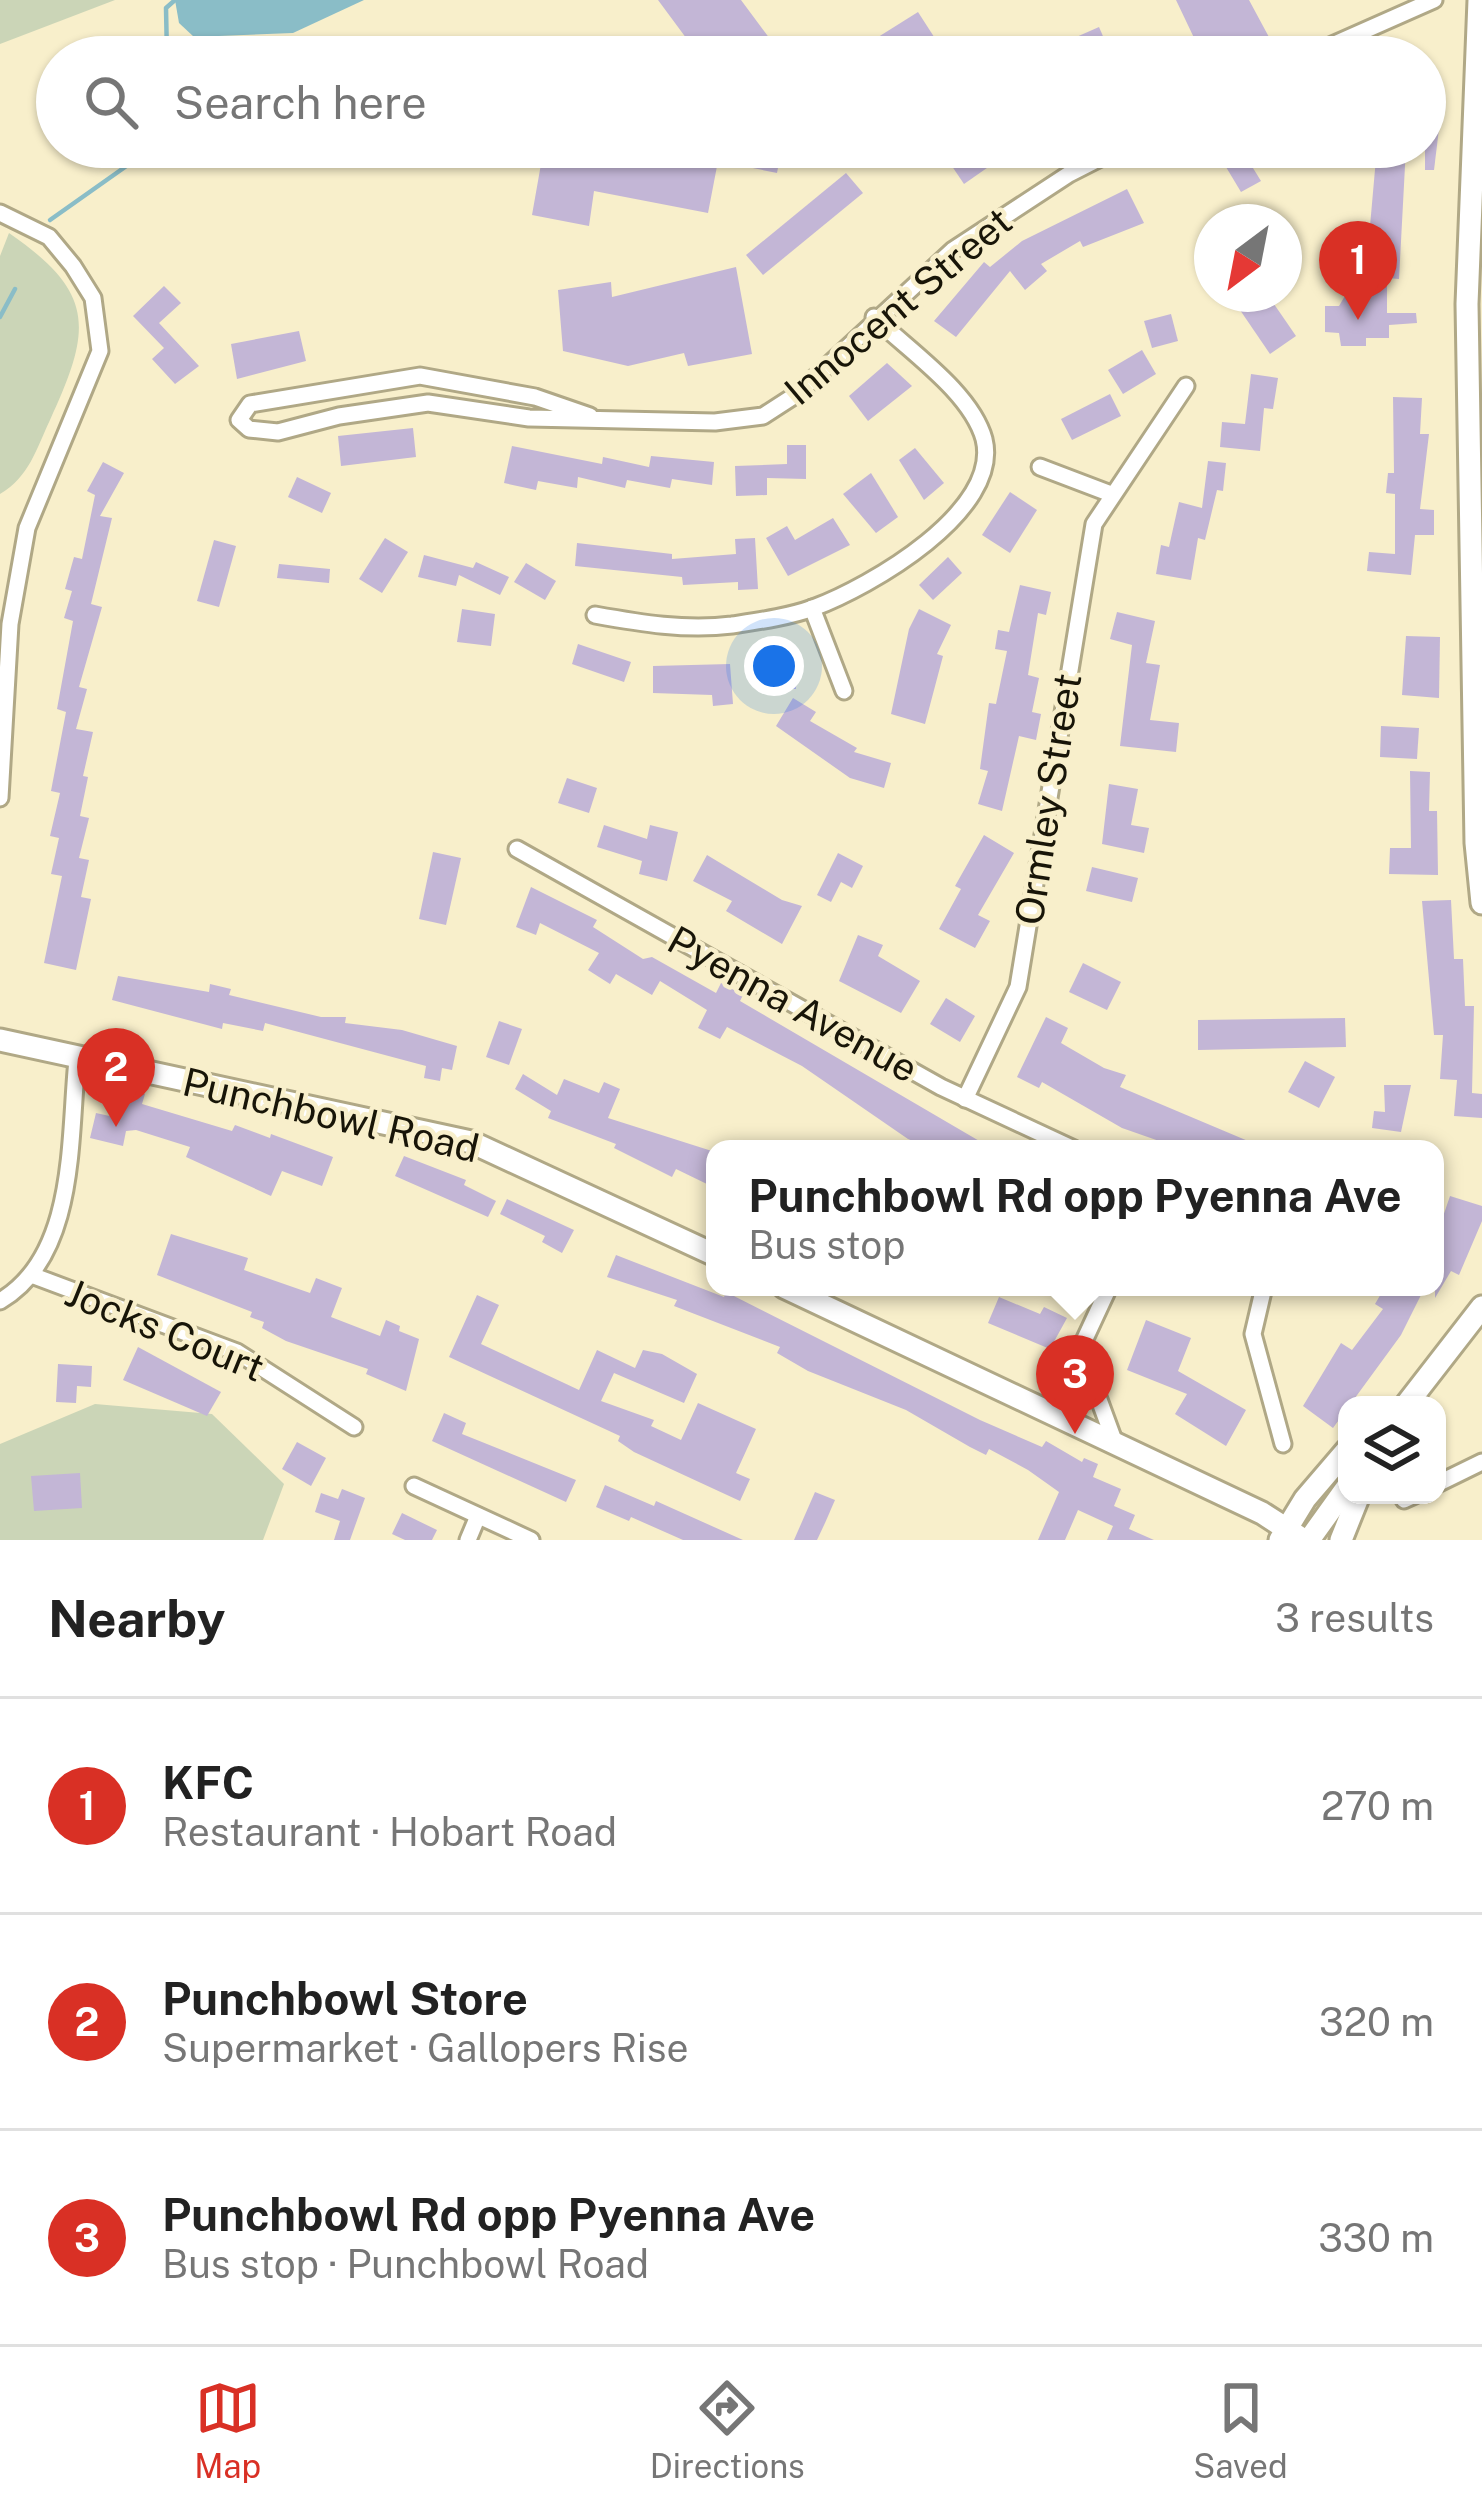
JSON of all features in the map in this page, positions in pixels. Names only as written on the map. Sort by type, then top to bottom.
[{"type":"main road","points":[[1479,0],[1474,355],[1476,843],[1482,903]]},
{"type":"main road","name":"Punchbowl Road","points":[[0,1040],[471,1142],[706,1251]]},
{"type":"main road","points":[[803,1296],[1116,1444],[1298,1537]]},
{"type":"main road","points":[[1422,1396],[1482,1307]]},
{"type":"main road","points":[[1398,1396],[1462,1336]]},
{"type":"main road","points":[[1413,1396],[1462,1336]]},
{"type":"main road","points":[[1298,1537],[1338,1460]]},
{"type":"main road","points":[[1298,1537],[1338,1496]]},
{"type":"main road","points":[[1341,1540],[1355,1504]]},
{"type":"street","points":[[1353,36],[1434,0]]},
{"type":"street","name":"Innocent Street","points":[[590,416],[535,397],[420,376],[250,404],[239,420],[249,429],[278,432],[340,416],[428,403],[530,418],[715,422],[763,416],[797,394],[874,317],[953,250],[1086,168]]},
{"type":"street","points":[[0,213],[49,238],[73,266],[93,298],[100,351],[27,528],[10,623],[0,798]]},
{"type":"street","points":[[595,615],[684,627],[727,626],[812,608],[857,587],[930,537],[968,503],[984,474],[986,456],[976,418],[874,317]]},
{"type":"street","name":"Ormley Street","points":[[965,1099],[1018,988],[1089,544],[1111,494],[1186,386]]},
{"type":"street","points":[[1040,467],[1111,494]]},
{"type":"street","points":[[812,608],[844,691]]},
{"type":"street","name":"Pyenna Avenue","points":[[517,849],[965,1099],[1054,1140]]},
{"type":"street","points":[[0,1301],[34,1276],[67,1173],[77,1060]]},
{"type":"street","name":"Jocks Court","points":[[34,1276],[237,1352],[354,1427]]},
{"type":"street","points":[[1051,1414],[1105,1296]]},
{"type":"street","points":[[1262,1296],[1253,1334],[1283,1444]]},
{"type":"street","points":[[1070,1374],[1097,1394],[1116,1444]]},
{"type":"street","points":[[1446,1480],[1482,1462]]},
{"type":"street","points":[[414,1486],[530,1540]]},
{"type":"street","points":[[468,1540],[478,1516]]},
{"type":"green space","points":[[0,0],[115,0],[0,44]]},
{"type":"green space","points":[[9,233],[58,275],[78,315],[78,337],[74,361],[36,452],[25,471],[0,494],[0,256]]},
{"type":"green space","points":[[95,1404],[212,1414],[284,1484],[263,1540],[0,1540],[0,1444]]},
{"type":"water","points":[[175,0],[364,0],[293,33],[193,36],[179,23]]},
{"type":"building","points":[[658,0],[741,0],[768,36],[714,36],[685,36]]},
{"type":"building","points":[[1176,0],[1249,0],[1268,36],[1193,36]]},
{"type":"building","points":[[918,12],[933,36],[880,36]]},
{"type":"building","points":[[1099,27],[1103,36],[1079,36]]},
{"type":"building","points":[[540,168],[717,168],[708,213],[594,191],[589,226],[532,215]]},
{"type":"building","points":[[953,168],[987,168],[964,184]]},
{"type":"building","points":[[1227,168],[1253,168],[1261,181],[1241,192]]},
{"type":"building","points":[[1375,168],[1405,168],[1399,279],[1387,278],[1387,313],[1416,313],[1417,323],[1389,325],[1389,338],[1366,338],[1366,346],[1341,346],[1339,333],[1325,332],[1325,306],[1339,306],[1349,289],[1348,251],[1358,251],[1358,226],[1370,226]]},
{"type":"building","points":[[846,173],[863,193],[763,275],[746,255]]},
{"type":"building","points":[[1127,189],[1144,223],[1083,247],[1080,241],[1041,264],[1047,271],[1025,290],[1010,271],[956,337],[934,321],[984,262],[990,267],[1022,241]]},
{"type":"building","points":[[736,267],[752,354],[688,366],[684,353],[628,366],[563,351],[558,290],[611,282],[612,297]]},
{"type":"building","points":[[164,286],[181,303],[159,323],[199,366],[175,384],[152,359],[164,348],[133,316]]},
{"type":"building","points":[[1241,312],[1279,312],[1296,336],[1270,354]]},
{"type":"building","points":[[1171,314],[1178,341],[1152,348],[1144,321]]},
{"type":"building","points":[[299,331],[306,361],[237,379],[231,344]]},
{"type":"building","points":[[1142,350],[1156,374],[1123,394],[1108,370]]},
{"type":"building","points":[[887,363],[912,386],[868,421],[849,396]]},
{"type":"building","points":[[1251,374],[1278,378],[1273,409],[1264,408],[1260,451],[1220,447],[1222,422],[1245,424]]},
{"type":"building","points":[[1110,394],[1121,416],[1072,440],[1061,419]]},
{"type":"building","points":[[1393,397],[1422,398],[1420,434],[1429,434],[1420,509],[1434,510],[1434,535],[1415,535],[1411,575],[1367,571],[1369,552],[1395,554],[1395,494],[1386,493],[1388,473],[1394,473]]},
{"type":"building","points":[[413,428],[416,457],[341,466],[338,436]]},
{"type":"building","points":[[787,445],[806,445],[806,479],[767,478],[767,495],[736,496],[735,466],[787,464]]},
{"type":"building","points":[[512,446],[602,464],[603,457],[649,467],[651,456],[714,462],[712,485],[672,479],[670,488],[627,480],[625,488],[578,477],[577,488],[538,481],[536,490],[504,483]]},
{"type":"building","points":[[915,448],[944,483],[924,500],[899,460]]},
{"type":"building","points":[[1208,461],[1226,463],[1223,491],[1217,490],[1205,540],[1198,538],[1191,580],[1156,574],[1161,545],[1169,547],[1179,502],[1202,508]]},
{"type":"building","points":[[103,462],[124,473],[100,516],[112,518],[91,604],[102,607],[79,687],[87,689],[76,729],[93,732],[80,816],[89,818],[79,858],[89,860],[81,897],[91,899],[76,970],[44,963],[62,876],[51,874],[59,838],[50,836],[60,793],[51,791],[66,712],[57,709],[73,621],[64,618],[72,591],[65,589],[74,557],[82,559],[95,495],[87,491]]},
{"type":"building","points":[[871,473],[898,517],[876,533],[843,494]]},
{"type":"building","points":[[297,477],[331,493],[322,513],[288,497]]},
{"type":"building","points":[[1010,492],[1037,510],[1010,553],[982,535]]},
{"type":"building","points":[[833,518],[850,545],[788,576],[766,538],[787,526],[795,540]]},
{"type":"building","points":[[385,538],[408,552],[382,593],[359,579]]},
{"type":"building","points":[[755,538],[758,589],[738,590],[738,582],[683,585],[682,577],[575,566],[577,543],[672,554],[672,559],[736,554],[735,539]]},
{"type":"building","points":[[214,540],[236,546],[219,607],[197,601]]},
{"type":"building","points":[[424,555],[473,568],[476,562],[509,577],[500,595],[459,575],[456,586],[418,577]]},
{"type":"building","points":[[948,557],[962,573],[933,600],[919,585]]},
{"type":"building","points":[[526,563],[556,581],[545,600],[514,582]]},
{"type":"building","points":[[279,564],[330,569],[329,583],[277,578]]},
{"type":"building","points":[[1020,585],[1051,592],[1046,615],[1038,613],[1028,675],[1039,678],[1032,712],[1041,714],[1036,740],[1019,736],[1002,811],[978,804],[988,771],[980,769],[989,703],[996,704],[1007,651],[995,649],[998,630],[1009,632]]},
{"type":"building","points":[[462,609],[495,614],[491,646],[457,642]]},
{"type":"building","points":[[919,609],[951,625],[937,654],[943,656],[925,724],[891,714],[909,629]]},
{"type":"building","points":[[1117,612],[1155,621],[1146,663],[1160,665],[1150,720],[1179,723],[1176,752],[1120,746],[1132,645],[1110,639]]},
{"type":"building","points":[[1406,636],[1440,637],[1439,698],[1402,695]]},
{"type":"building","points":[[578,644],[631,662],[624,682],[572,664]]},
{"type":"building","points":[[761,651],[797,652],[796,689],[761,689]]},
{"type":"building","points":[[730,664],[733,704],[713,706],[712,695],[653,693],[653,666]]},
{"type":"building","points":[[793,698],[816,712],[810,721],[857,748],[854,752],[891,763],[884,788],[850,778],[776,726]]},
{"type":"building","points":[[1381,726],[1419,728],[1417,759],[1380,757]]},
{"type":"building","points":[[1410,771],[1430,772],[1429,811],[1437,811],[1438,875],[1389,874],[1390,848],[1411,848]]},
{"type":"building","points":[[567,778],[597,788],[589,813],[558,803]]},
{"type":"building","points":[[1109,784],[1138,789],[1131,825],[1149,828],[1144,853],[1102,844]]},
{"type":"building","points":[[604,825],[647,839],[650,825],[678,832],[667,881],[639,874],[642,861],[597,847]]},
{"type":"building","points":[[984,835],[1014,853],[978,915],[990,921],[975,948],[939,929],[961,889],[955,886]]},
{"type":"building","points":[[433,852],[461,858],[446,925],[419,919]]},
{"type":"building","points":[[838,853],[863,866],[852,888],[841,882],[831,902],[817,895]]},
{"type":"building","points":[[707,855],[782,900],[802,906],[782,944],[726,911],[732,901],[693,881]]},
{"type":"building","points":[[1092,867],[1138,878],[1132,902],[1086,891]]},
{"type":"building","points":[[531,887],[597,920],[593,927],[643,959],[652,957],[716,993],[721,983],[743,995],[740,1001],[978,1140],[908,1139],[802,1066],[727,1027],[720,1039],[698,1028],[707,1010],[660,981],[652,995],[616,974],[610,984],[588,970],[599,953],[540,923],[536,935],[516,927]]},
{"type":"building","points":[[1451,900],[1454,959],[1463,959],[1465,1006],[1474,1006],[1472,1093],[1482,1094],[1482,1118],[1454,1116],[1457,1080],[1440,1079],[1443,1035],[1434,1035],[1422,901]]},
{"type":"building","points":[[858,935],[883,945],[878,956],[920,981],[901,1013],[839,981]]},
{"type":"building","points":[[1083,963],[1121,982],[1107,1010],[1069,992]]},
{"type":"building","points":[[118,976],[209,992],[210,984],[231,989],[229,995],[321,1017],[346,1017],[345,1023],[402,1030],[457,1046],[452,1070],[442,1068],[440,1081],[424,1078],[426,1066],[265,1023],[263,1031],[223,1023],[222,1029],[112,1000]]},
{"type":"building","points":[[946,998],[975,1016],[960,1042],[930,1024]]},
{"type":"building","points":[[1046,1017],[1068,1028],[1061,1043],[1126,1075],[1120,1087],[1246,1140],[1156,1140],[1122,1128],[1042,1082],[1039,1088],[1017,1077]]},
{"type":"building","points":[[1345,1018],[1346,1047],[1198,1050],[1198,1020]]},
{"type":"building","points":[[499,1021],[522,1029],[509,1065],[486,1057]]},
{"type":"building","points":[[1305,1061],[1335,1077],[1319,1108],[1288,1092]]},
{"type":"building","points":[[523,1074],[557,1095],[564,1079],[599,1093],[604,1082],[620,1089],[608,1118],[706,1149],[706,1184],[676,1169],[672,1177],[614,1148],[616,1144],[548,1118],[551,1111],[515,1089]]},
{"type":"building","points":[[1384,1085],[1411,1085],[1401,1132],[1372,1128],[1374,1111],[1385,1112]]},
{"type":"building","points":[[121,1089],[145,1094],[142,1104],[232,1131],[235,1125],[270,1138],[271,1134],[333,1157],[322,1186],[282,1171],[271,1196],[186,1157],[190,1147],[136,1130],[126,1131],[123,1146],[90,1138],[96,1113],[114,1117]]},
{"type":"building","points":[[404,1156],[466,1180],[464,1185],[496,1201],[488,1217],[395,1176]]},
{"type":"building","points":[[1450,1196],[1482,1206],[1482,1221],[1459,1275],[1451,1271],[1444,1283],[1444,1214]]},
{"type":"building","points":[[507,1199],[574,1230],[562,1253],[542,1242],[545,1236],[500,1214]]},
{"type":"building","points":[[171,1234],[248,1258],[244,1270],[310,1293],[316,1278],[342,1288],[331,1317],[380,1336],[386,1320],[400,1326],[399,1331],[419,1339],[406,1391],[366,1374],[368,1369],[286,1341],[262,1328],[264,1322],[250,1317],[252,1312],[157,1275]]},
{"type":"building","points":[[616,1255],[706,1290],[706,1296],[734,1296],[980,1420],[1042,1447],[1046,1441],[1082,1462],[1084,1458],[1098,1464],[1093,1477],[1121,1489],[1114,1506],[1135,1515],[1129,1529],[1154,1540],[1107,1540],[1113,1526],[1078,1510],[1065,1540],[1038,1540],[1059,1492],[1028,1470],[989,1449],[986,1455],[906,1410],[808,1371],[777,1353],[780,1347],[674,1306],[677,1300],[607,1277]]},
{"type":"building","points":[[477,1295],[499,1305],[481,1344],[579,1390],[597,1350],[635,1368],[643,1350],[662,1354],[697,1374],[684,1403],[614,1373],[601,1401],[654,1420],[651,1426],[681,1440],[698,1403],[756,1429],[736,1473],[750,1479],[740,1501],[634,1452],[618,1441],[620,1436],[449,1357]]},
{"type":"building","points":[[1380,1296],[1420,1296],[1401,1335],[1356,1396],[1338,1396],[1338,1421],[1333,1428],[1303,1406],[1341,1343],[1352,1350],[1383,1309],[1375,1304]]},
{"type":"building","points":[[999,1297],[1040,1314],[1044,1307],[1067,1318],[1050,1349],[988,1323]]},
{"type":"building","points":[[1146,1320],[1191,1338],[1178,1371],[1246,1410],[1226,1446],[1175,1414],[1187,1394],[1127,1370]]},
{"type":"building","points":[[138,1347],[221,1392],[207,1416],[123,1380]]},
{"type":"building","points":[[58,1364],[92,1366],[91,1387],[77,1386],[76,1403],[56,1402]]},
{"type":"building","points":[[444,1413],[466,1423],[462,1434],[576,1480],[566,1502],[432,1441]]},
{"type":"building","points":[[297,1442],[326,1458],[311,1486],[282,1469]]},
{"type":"building","points":[[80,1473],[82,1508],[34,1511],[31,1476]]},
{"type":"building","points":[[605,1485],[654,1506],[656,1501],[743,1540],[683,1540],[631,1517],[629,1521],[596,1507]]},
{"type":"building","points":[[342,1489],[365,1498],[350,1540],[334,1540],[340,1521],[315,1512],[321,1493],[338,1499]]},
{"type":"building","points":[[815,1492],[835,1500],[825,1523],[817,1540],[794,1540]]},
{"type":"building","points":[[402,1513],[437,1530],[432,1540],[405,1540],[392,1534]]},
{"type":"waterway","points":[[167,36],[166,8],[175,0]]},
{"type":"waterway","points":[[50,220],[124,168]]},
{"type":"waterway","points":[[0,317],[15,289]]},
{"type":"place","name":"KFC","points":[[1358,320]]},
{"type":"place","name":"Punchbowl Store","points":[[116,1127]]},
{"type":"place","name":"Punchbowl Rd opp Pyenna Ave","points":[[1075,1434]]}]
